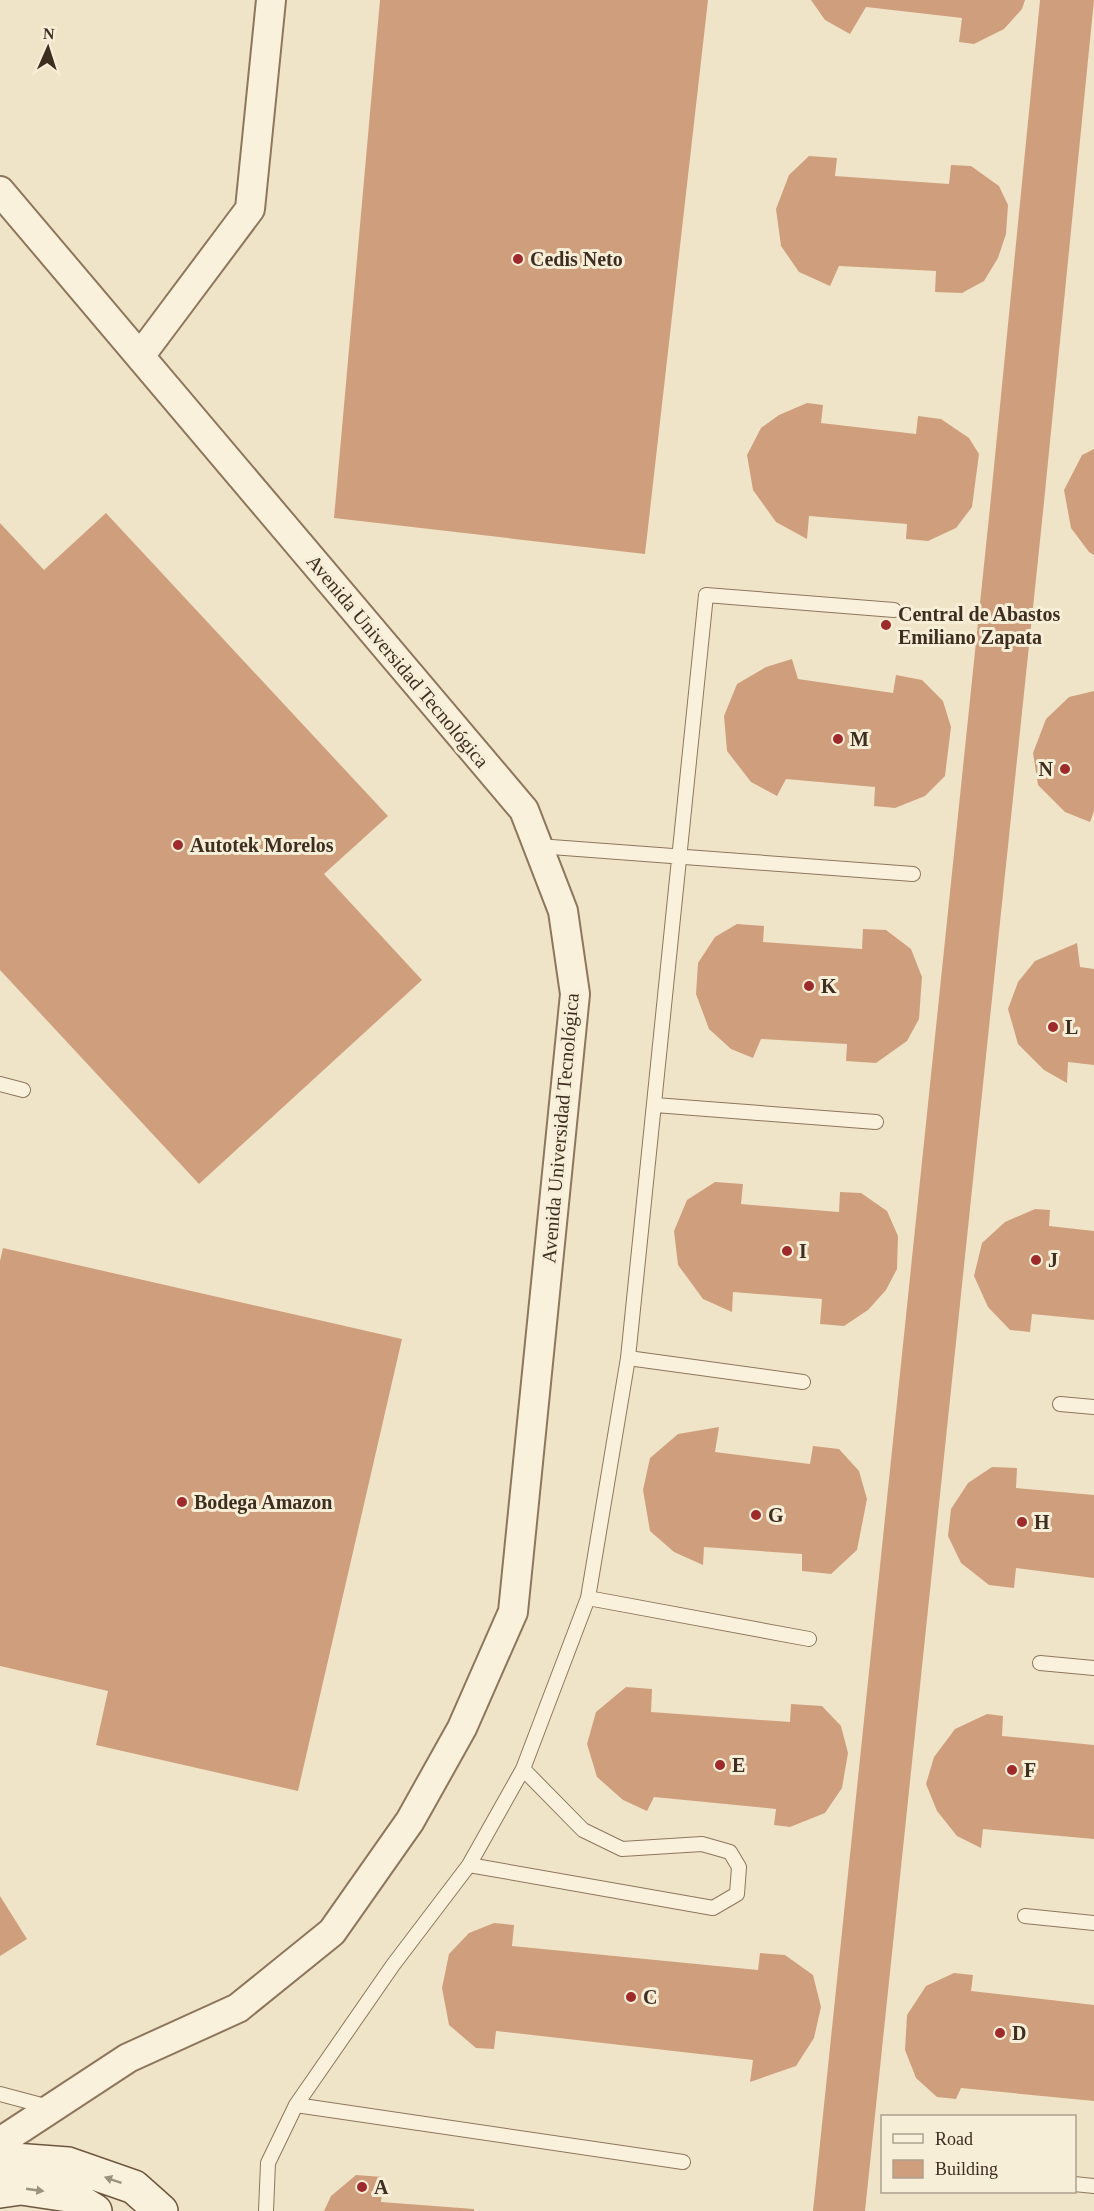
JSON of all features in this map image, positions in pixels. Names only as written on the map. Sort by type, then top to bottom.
[{"type":"main road","points":[[0,2159],[68,2164],[134,2187],[161,2211]]},
{"type":"main road","points":[[0,2191],[21,2188],[82,2203]]},
{"type":"street","points":[[140,356],[250,209],[271,0]]},
{"type":"street","name":"Avenida Universidad Tecnológica","points":[[0,191],[524,810],[563,911],[575,994],[513,1612],[462,1728],[410,1821],[332,1932],[238,2008],[128,2058],[0,2142]]},
{"type":"lane","points":[[266,2211],[268,2163],[296,2105],[393,1965],[469,1865],[524,1769],[588,1598],[628,1358],[706,595],[894,610]]},
{"type":"lane","points":[[538,846],[913,874]]},
{"type":"lane","points":[[0,1084],[22,1090]]},
{"type":"lane","points":[[655,1105],[876,1122]]},
{"type":"lane","points":[[628,1358],[803,1382]]},
{"type":"lane","points":[[1060,1404],[1094,1407]]},
{"type":"lane","points":[[588,1598],[809,1639]]},
{"type":"lane","points":[[1040,1663],[1094,1668]]},
{"type":"lane","points":[[469,1865],[713,1908],[737,1894],[740,1867],[730,1852],[702,1844],[622,1849],[583,1830],[524,1769]]},
{"type":"lane","points":[[1025,1916],[1094,1923]]},
{"type":"lane","points":[[0,2094],[51,2108]]},
{"type":"lane","points":[[296,2105],[683,2162]]},
{"type":"lane","points":[[1076,2184],[1094,2186]]},
{"type":"building","name":"Cedis Neto","points":[[380,0],[708,0],[645,554],[334,518]]},
{"type":"building","points":[[811,0],[1025,0],[1022,9],[1004,29],[974,44],[959,42],[962,18],[866,7],[850,34],[825,20]]},
{"type":"building","points":[[1040,0],[1094,0],[1043,512],[865,2211],[813,2211],[990,507]]},
{"type":"building","points":[[809,156],[837,158],[835,176],[949,184],[951,165],[971,166],[999,186],[1008,205],[1006,234],[998,258],[984,281],[962,293],[935,292],[936,271],[839,266],[830,286],[799,272],[781,246],[776,209],[789,175]]},
{"type":"building","points":[[807,403],[823,405],[821,423],[916,434],[918,416],[941,419],[969,438],[979,454],[972,507],[956,528],[928,541],[906,539],[907,524],[809,516],[807,539],[776,522],[753,490],[747,455],[761,428],[779,415]]},
{"type":"building","points":[[1094,449],[1094,555],[1089,552],[1071,528],[1064,490],[1082,455]]},
{"type":"building","name":"Autotek Morelos","points":[[106,513],[388,816],[324,874],[422,980],[199,1184],[0,970],[0,523],[44,570]]},
{"type":"building","name":"M","points":[[792,659],[798,679],[893,693],[896,675],[922,680],[943,701],[951,727],[945,776],[925,796],[895,808],[874,806],[875,787],[786,779],[777,796],[751,782],[727,751],[724,716],[737,684],[766,667]]},
{"type":"building","name":"N","points":[[1094,691],[1094,811],[1090,822],[1065,812],[1038,785],[1033,753],[1046,719],[1069,697]]},
{"type":"building","name":"K","points":[[737,924],[764,926],[763,942],[862,949],[863,929],[886,930],[911,949],[922,977],[919,1019],[907,1041],[876,1063],[846,1061],[847,1044],[761,1039],[753,1058],[731,1049],[709,1029],[696,994],[698,963],[715,937]]},
{"type":"building","name":"L","points":[[1077,943],[1080,967],[1094,969],[1094,1065],[1068,1062],[1067,1083],[1044,1070],[1018,1044],[1008,1009],[1018,982],[1035,961]]},
{"type":"building","name":"I","points":[[715,1182],[743,1184],[741,1204],[839,1212],[840,1192],[861,1193],[887,1211],[898,1236],[897,1269],[886,1290],[868,1310],[844,1326],[820,1324],[822,1299],[733,1292],[732,1312],[703,1299],[678,1265],[674,1231],[687,1200]]},
{"type":"building","name":"J","points":[[1035,1209],[1050,1210],[1049,1226],[1094,1231],[1094,1320],[1032,1314],[1030,1332],[1010,1330],[988,1307],[974,1276],[982,1243],[1005,1222]]},
{"type":"building","name":"Bodega Amazon","points":[[3,1248],[402,1339],[298,1791],[96,1745],[108,1691],[0,1666],[0,1261]]},
{"type":"building","name":"G","points":[[719,1427],[715,1452],[810,1464],[813,1446],[839,1449],[859,1471],[867,1499],[857,1550],[831,1574],[802,1571],[802,1554],[704,1547],[703,1565],[674,1552],[650,1531],[643,1490],[650,1458],[678,1434]]},
{"type":"building","name":"H","points":[[992,1467],[1017,1468],[1016,1488],[1094,1495],[1094,1578],[1016,1568],[1014,1588],[989,1585],[961,1563],[948,1536],[951,1509],[968,1483]]},
{"type":"building","name":"E","points":[[626,1687],[652,1689],[651,1712],[790,1722],[791,1704],[822,1706],[841,1726],[848,1753],[842,1788],[825,1813],[790,1827],[774,1825],[776,1809],[654,1797],[647,1811],[623,1800],[597,1777],[587,1744],[596,1712]]},
{"type":"building","name":"F","points":[[987,1714],[1003,1716],[1002,1736],[1094,1745],[1094,1839],[983,1829],[981,1848],[957,1836],[937,1811],[926,1784],[934,1757],[955,1729]]},
{"type":"building","points":[[0,1896],[27,1939],[0,1956]]},
{"type":"building","name":"C","points":[[494,1923],[514,1925],[512,1946],[758,1970],[760,1953],[785,1955],[813,1975],[821,2007],[814,2038],[796,2066],[750,2082],[753,2060],[496,2031],[494,2049],[476,2048],[449,2025],[442,1988],[449,1954],[469,1933]]},
{"type":"building","name":"D","points":[[954,1973],[973,1975],[971,1991],[1094,2005],[1094,2101],[961,2088],[956,2099],[937,2097],[916,2078],[905,2050],[907,2015],[926,1986]]},
{"type":"building","name":"A","points":[[356,2175],[383,2177],[381,2202],[474,2209],[474,2211],[324,2211],[331,2196]]},
{"type":"place","name":"Cedis Neto","points":[[518,259]]},
{"type":"place","name":"Central de Abastos Emiliano Zapata","points":[[886,625]]},
{"type":"place","name":"M","points":[[838,739]]},
{"type":"place","name":"N","points":[[1065,769]]},
{"type":"place","name":"Autotek Morelos","points":[[178,845]]},
{"type":"place","name":"K","points":[[809,986]]},
{"type":"place","name":"L","points":[[1053,1027]]},
{"type":"place","name":"I","points":[[787,1251]]},
{"type":"place","name":"J","points":[[1036,1260]]},
{"type":"place","name":"Bodega Amazon","points":[[182,1502]]},
{"type":"place","name":"G","points":[[756,1515]]},
{"type":"place","name":"H","points":[[1022,1522]]},
{"type":"place","name":"E","points":[[720,1765]]},
{"type":"place","name":"F","points":[[1012,1770]]},
{"type":"place","name":"C","points":[[631,1997]]},
{"type":"place","name":"D","points":[[1000,2033]]},
{"type":"place","name":"A","points":[[362,2187]]}]
